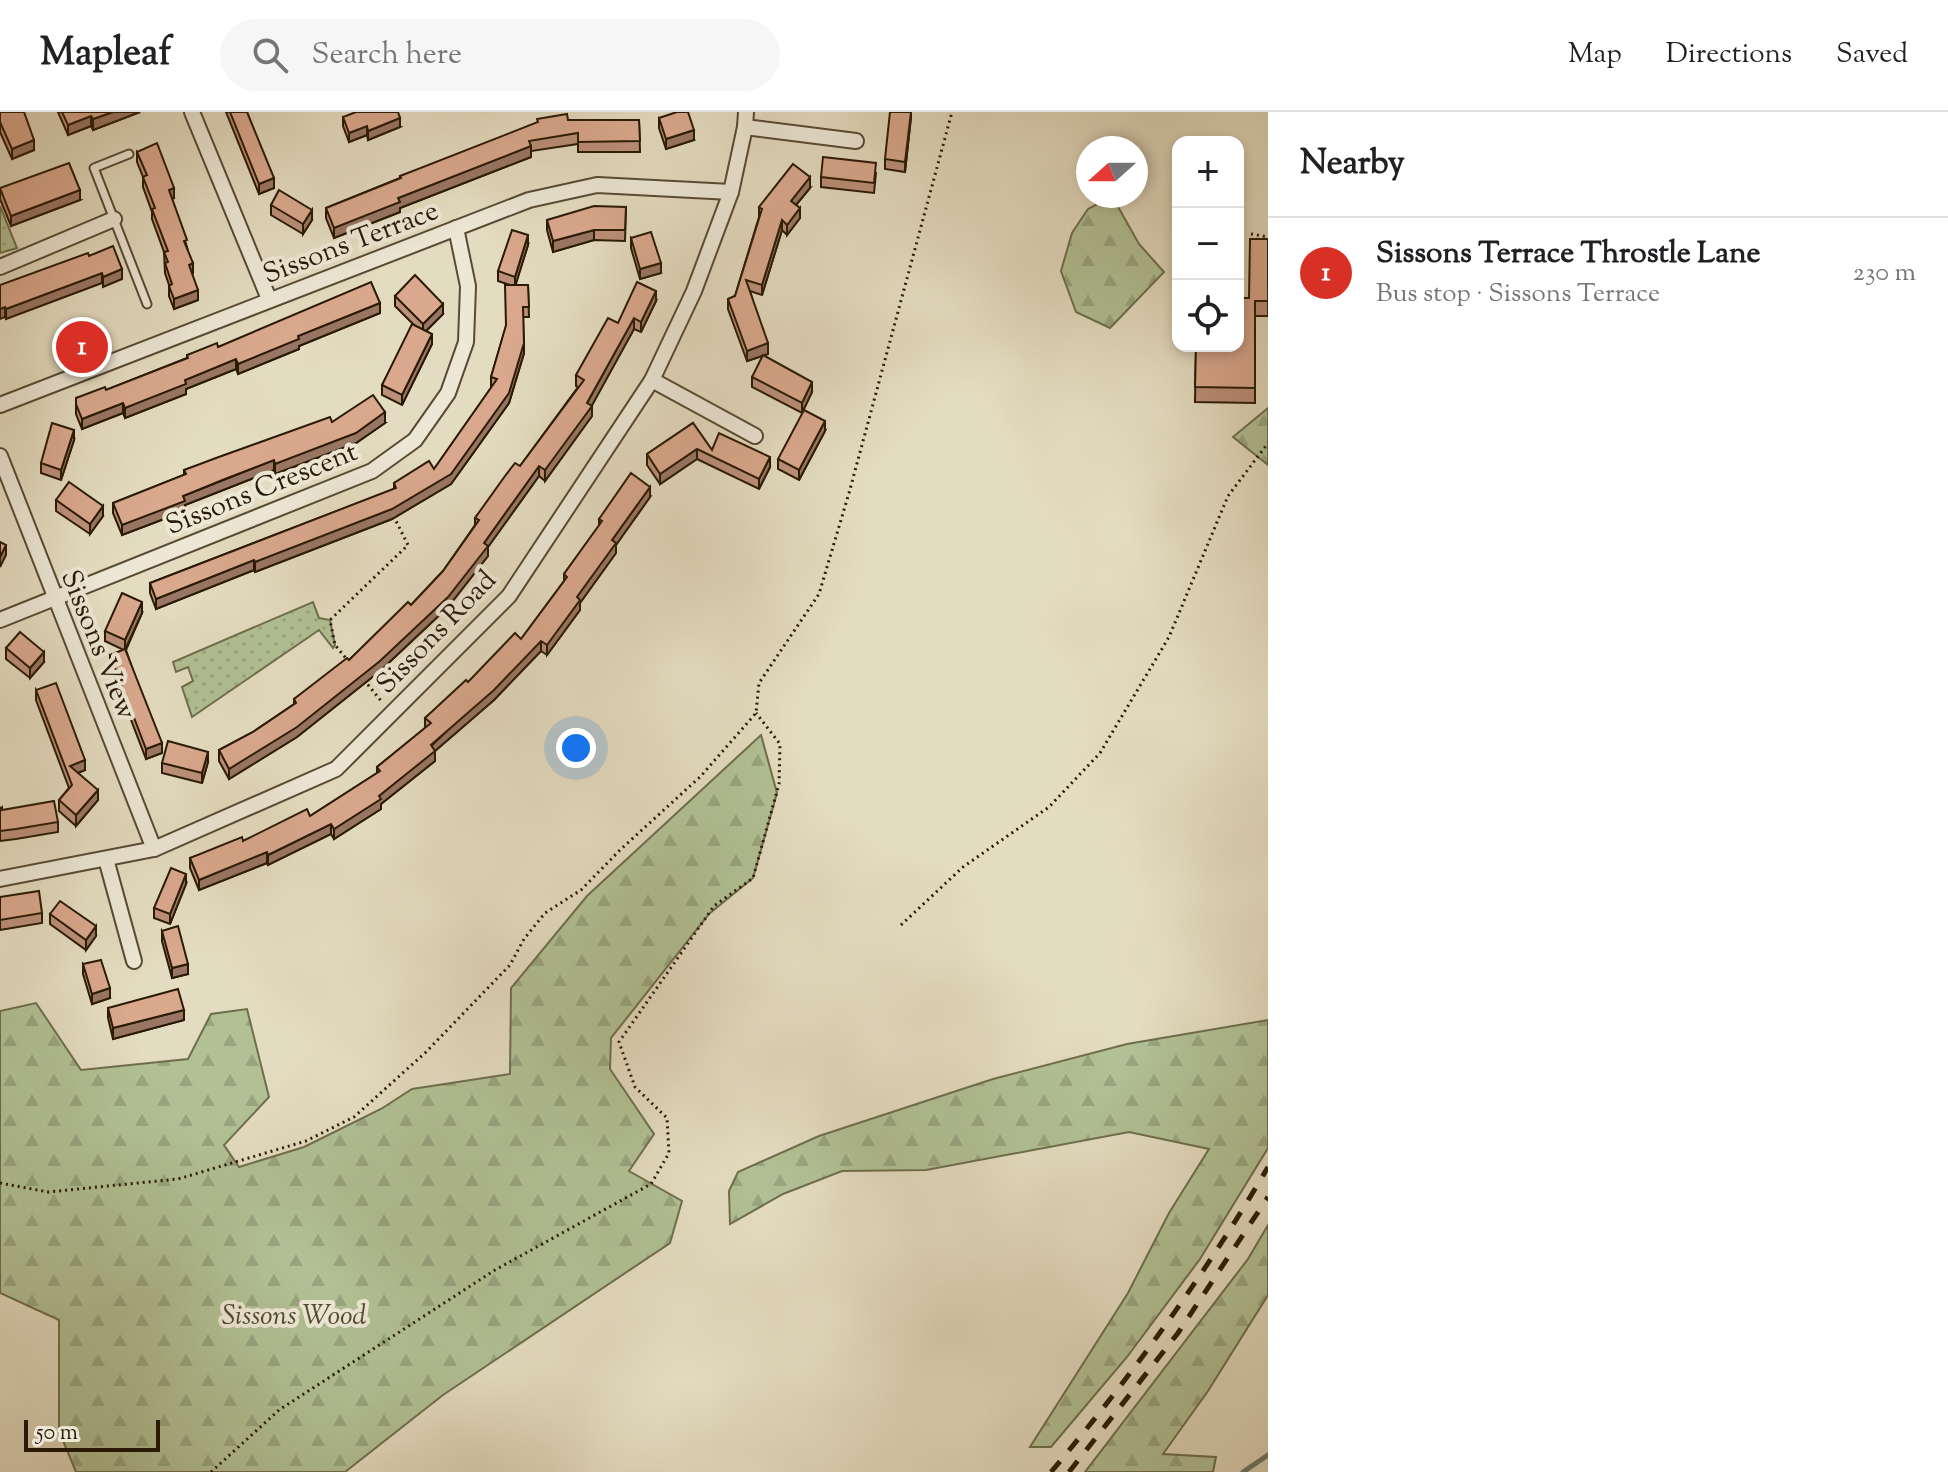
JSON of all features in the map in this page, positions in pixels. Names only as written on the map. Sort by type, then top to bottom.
[{"type":"street","points":[[192,112],[269,299]]},
{"type":"street","points":[[746,120],[856,141]]},
{"type":"street","name":"Sissons Road","points":[[0,879],[154,849],[336,769],[509,596],[652,380],[694,291],[731,192],[746,120]]},
{"type":"street","name":"Sissons Terrace","points":[[0,405],[529,200],[597,185],[731,192]]},
{"type":"street","points":[[0,267],[114,219]]},
{"type":"street","name":"Sissons Crescent","points":[[0,620],[372,471],[415,440],[448,393],[466,342],[468,286],[456,228]]},
{"type":"street","points":[[652,380],[755,436]]},
{"type":"street","name":"Sissons View","points":[[0,456],[154,849]]},
{"type":"street","points":[[106,859],[134,961]]},
{"type":"lane","points":[[129,154],[94,168],[147,304]]},
{"type":"path","points":[[0,1183],[48,1192],[178,1179],[306,1141],[354,1117],[426,1052],[510,965],[524,939],[545,913],[581,890],[701,776],[756,713],[759,683],[819,594],[862,448],[952,112]]},
{"type":"path","points":[[1251,234],[1268,237]]},
{"type":"path","points":[[901,925],[963,867],[1049,807],[1100,753],[1169,637],[1228,496],[1268,443]]},
{"type":"path","points":[[354,668],[335,645],[330,620],[408,545],[390,508]]},
{"type":"path","points":[[363,680],[392,714]]},
{"type":"path","points":[[211,1472],[279,1410],[495,1270],[651,1184],[669,1153],[667,1118],[635,1087],[619,1042],[714,906],[753,878],[779,784],[780,744],[756,713]]},
{"type":"green space","points":[[0,206],[17,248],[0,253]]},
{"type":"green space","points":[[1119,208],[1139,244],[1164,272],[1110,328],[1076,312],[1061,271],[1072,233],[1088,209]]},
{"type":"green space","points":[[1268,408],[1268,465],[1233,437]]},
{"type":"green space","points":[[313,602],[319,618],[330,620],[333,648],[319,630],[192,717],[182,687],[193,681],[188,667],[176,672],[173,662]]},
{"type":"green space","name":"Sissons Wood","points":[[761,735],[777,793],[753,878],[709,914],[611,1038],[610,1069],[654,1134],[629,1171],[682,1201],[670,1243],[443,1395],[345,1472],[76,1472],[59,1431],[59,1320],[0,1293],[0,1011],[36,1003],[81,1070],[188,1059],[211,1014],[247,1009],[269,1097],[224,1145],[239,1167],[304,1147],[381,1109],[412,1089],[510,1074],[511,988],[587,896]]},
{"type":"green space","points":[[1268,1020],[1268,1148],[1200,1259],[1127,1357],[1051,1447],[1030,1447],[1128,1293],[1169,1213],[1209,1149],[1129,1132],[926,1170],[842,1171],[783,1194],[730,1224],[729,1191],[738,1172],[819,1136],[993,1079],[1127,1044]]},
{"type":"green space","points":[[1268,1225],[1268,1295],[1208,1391],[1163,1454],[1216,1457],[1213,1472],[1085,1472],[1248,1259]]},
{"type":"building","points":[[0,112],[24,112],[34,140],[12,149],[0,122]]},
{"type":"building","points":[[62,112],[113,112],[68,125]]},
{"type":"building","points":[[230,112],[247,112],[274,178],[259,184]]},
{"type":"building","points":[[356,112],[398,112],[400,118],[368,131],[367,126],[349,133],[343,117]]},
{"type":"building","points":[[688,112],[694,130],[666,139],[659,118]]},
{"type":"building","points":[[890,112],[911,112],[905,162],[885,159]]},
{"type":"building","points":[[567,114],[568,120],[639,120],[640,141],[578,142],[578,133],[529,141],[531,146],[398,198],[400,202],[334,228],[326,208],[538,122],[537,119]]},
{"type":"building","points":[[157,143],[174,188],[169,190],[187,240],[184,241],[193,263],[189,265],[198,290],[174,299],[165,263],[168,262],[164,252],[168,251],[152,209],[155,208],[143,177],[147,175],[137,152]]},
{"type":"building","points":[[823,157],[876,163],[874,183],[821,177]]},
{"type":"building","points":[[69,163],[80,190],[11,216],[0,188]]},
{"type":"building","points":[[793,164],[810,177],[791,201],[800,208],[787,225],[782,220],[762,285],[746,280],[768,343],[747,351],[728,299],[735,296],[762,209],[759,207]]},
{"type":"building","points":[[279,190],[312,210],[303,224],[271,205]]},
{"type":"building","points":[[594,206],[626,207],[625,230],[594,230],[553,241],[547,220]]},
{"type":"building","points":[[512,230],[528,235],[515,277],[498,271]]},
{"type":"building","points":[[651,232],[661,263],[640,269],[631,238]]},
{"type":"building","points":[[1250,239],[1268,239],[1268,301],[1255,301],[1255,388],[1195,387],[1196,352],[1244,352],[1244,298],[1249,298]]},
{"type":"building","points":[[113,246],[122,269],[103,277],[102,273],[0,309],[0,285]]},
{"type":"building","points":[[415,275],[443,304],[423,324],[395,296]]},
{"type":"building","points":[[371,282],[380,303],[238,364],[236,359],[185,380],[186,384],[125,408],[123,403],[82,419],[76,398],[105,387],[106,390],[188,358],[187,355],[217,343],[218,347]]},
{"type":"building","points":[[637,282],[656,291],[641,322],[634,318],[587,403],[592,406],[545,470],[539,466],[484,543],[488,546],[448,597],[380,661],[297,727],[229,769],[219,750],[296,703],[294,699],[347,658],[349,660],[408,602],[411,605],[443,571],[505,476],[515,463],[520,466],[584,380],[576,375],[608,318],[618,323]]},
{"type":"building","points":[[505,285],[528,285],[529,307],[523,307],[524,343],[509,393],[451,474],[392,509],[156,599],[150,583],[396,488],[394,483],[429,461],[434,469],[497,379],[491,377],[506,325]]},
{"type":"building","points":[[412,324],[432,334],[402,395],[382,385]]},
{"type":"building","points":[[763,355],[812,382],[802,403],[752,377]]},
{"type":"building","points":[[373,395],[385,412],[356,433],[275,464],[274,460],[225,479],[183,496],[185,501],[122,525],[113,503],[186,474],[184,470],[216,458],[330,417],[332,422]]},
{"type":"building","points":[[804,410],[825,421],[799,470],[778,459]]},
{"type":"building","points":[[52,423],[74,430],[61,470],[41,463]]},
{"type":"building","points":[[693,423],[712,450],[719,433],[770,457],[759,479],[697,449],[660,474],[647,454]]},
{"type":"building","points":[[631,473],[650,487],[612,540],[616,543],[577,597],[580,600],[547,645],[541,641],[494,690],[431,745],[435,751],[379,796],[381,799],[334,829],[331,824],[268,855],[267,852],[199,880],[190,858],[242,837],[243,841],[307,809],[310,816],[380,771],[377,767],[431,723],[425,718],[466,680],[468,682],[515,633],[521,639],[567,577],[564,574]]},
{"type":"building","points":[[69,482],[103,506],[90,524],[56,500]]},
{"type":"building","points":[[0,542],[6,545],[0,557]]},
{"type":"building","points":[[122,593],[142,602],[125,640],[105,631]]},
{"type":"building","points":[[20,632],[44,652],[30,668],[6,648]]},
{"type":"building","points":[[125,649],[162,743],[146,749],[110,655]]},
{"type":"building","points":[[56,683],[85,760],[70,766],[98,790],[76,815],[59,800],[72,785],[36,690]]},
{"type":"building","points":[[168,741],[208,752],[202,773],[162,763]]},
{"type":"building","points":[[54,801],[58,822],[0,831],[0,808]]},
{"type":"building","points":[[171,868],[186,874],[170,914],[154,908]]},
{"type":"building","points":[[39,891],[42,913],[0,920],[0,897]]},
{"type":"building","points":[[60,901],[96,926],[86,940],[50,914]]},
{"type":"building","points":[[178,926],[188,964],[172,968],[162,931]]},
{"type":"building","points":[[101,960],[110,988],[92,994],[83,964]]},
{"type":"building","points":[[178,989],[184,1010],[113,1028],[108,1008]]},
{"type":"waterway","points":[[1243,1472],[1268,1455]]},
{"type":"railway","points":[[1051,1472],[1166,1324],[1219,1247],[1268,1167]]},
{"type":"railway","points":[[1069,1472],[1178,1333],[1268,1197]]},
{"type":"place","name":"Sissons Terrace Throstle Lane","points":[[82,347]]}]
